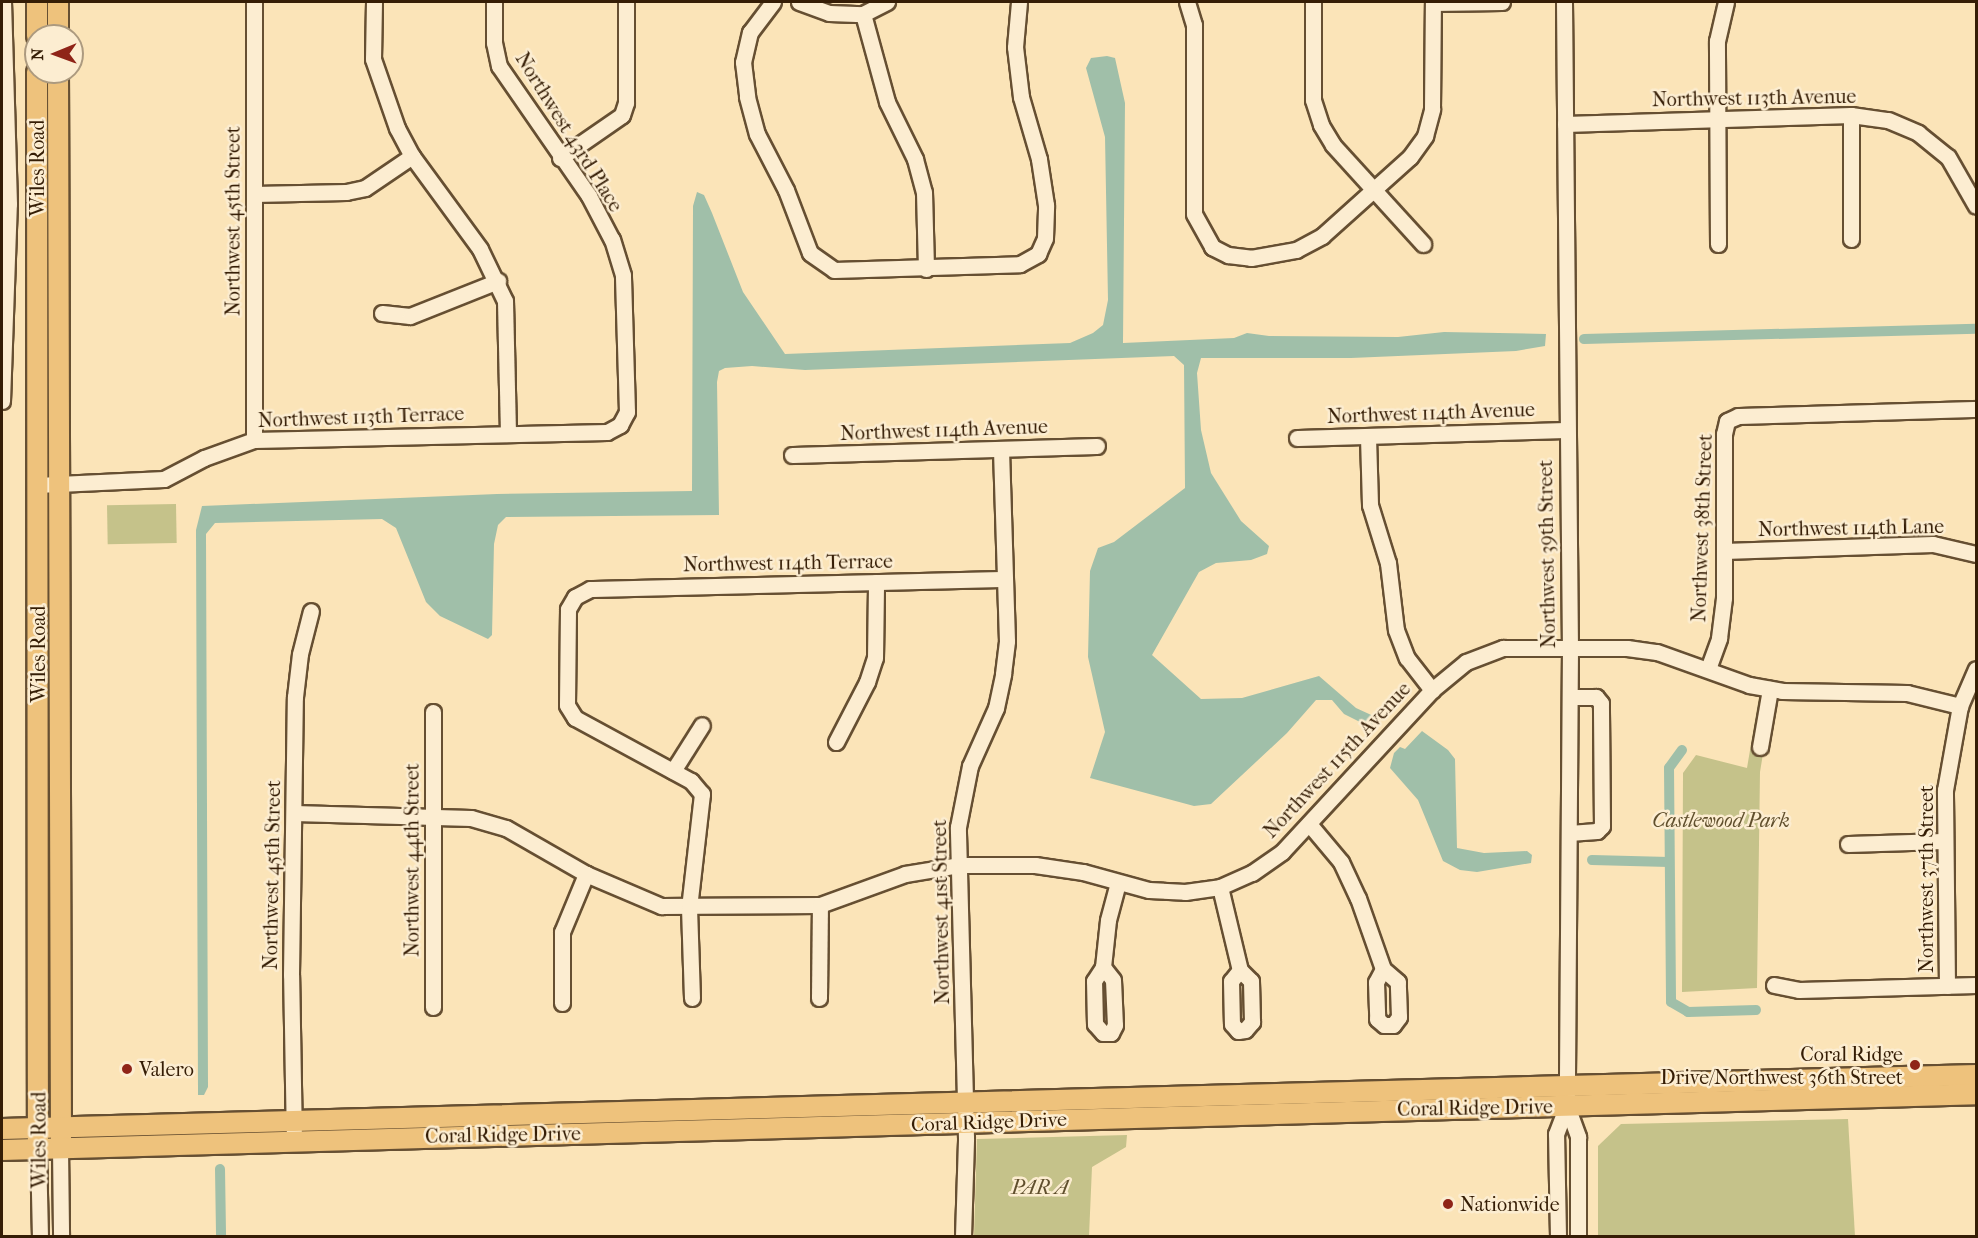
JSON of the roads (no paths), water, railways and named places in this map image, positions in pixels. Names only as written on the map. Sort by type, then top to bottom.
[{"type":"main road","points":[[37,2],[37,24]]},
{"type":"main road","points":[[58,2],[58,24]]},
{"type":"main road","name":"Wiles Road","points":[[37,84],[38,1149]]},
{"type":"main road","name":"Wiles Road","points":[[58,84],[60,1148]]},
{"type":"main road","name":"Coral Ridge Drive","points":[[2,1129],[294,1131],[966,1113],[1567,1096],[1900,1077],[1977,1075]]},
{"type":"main road","points":[[1864,1099],[1877,1087],[1900,1077]]},
{"type":"main road","name":"Coral Ridge Drive","points":[[1567,1096],[1864,1099],[1977,1095]]},
{"type":"main road","name":"Coral Ridge Drive","points":[[2,1150],[294,1131]]},
{"type":"street","points":[[2,401],[9,204],[3,2]]},
{"type":"street","name":"Northwest 45th Street","points":[[254,2],[254,440]]},
{"type":"street","points":[[374,2],[373,59],[383,96],[412,156],[480,249],[498,281],[508,324],[508,434]]},
{"type":"street","name":"Northwest 43rd Place","points":[[494,2],[494,43],[499,66],[593,205],[612,240],[623,275],[627,412],[621,426]]},
{"type":"street","points":[[560,158],[622,115],[626,103],[626,2]]},
{"type":"street","points":[[773,2],[750,32],[743,62],[747,97],[757,134],[786,190],[810,253],[820,264],[834,270],[1020,264],[1038,255],[1045,238],[1046,205],[1039,159],[1021,98],[1015,46],[1018,2],[1026,2]]},
{"type":"street","points":[[799,2],[830,13],[863,14],[887,2]]},
{"type":"street","points":[[1187,2],[1194,25],[1194,214],[1212,247],[1228,255],[1251,258],[1296,250],[1322,236],[1374,189],[1425,136],[1432,109],[1432,2],[1502,2]]},
{"type":"street","points":[[1312,2],[1313,100],[1333,145],[1423,244]]},
{"type":"street","name":"Northwest 39th Street","points":[[1564,2],[1566,430],[1570,647],[1567,1096],[1578,1137],[1578,1236]]},
{"type":"street","points":[[1718,244],[1717,41],[1726,2]]},
{"type":"street","points":[[863,14],[887,102],[915,159],[924,192],[926,268]]},
{"type":"street","points":[[1851,115],[1851,239]]},
{"type":"street","name":"Northwest 113th Avenue","points":[[1565,124],[1851,115],[1888,120],[1918,133],[1948,156],[1977,206]]},
{"type":"street","points":[[254,194],[346,192],[365,188],[412,156]]},
{"type":"street","points":[[382,313],[410,316],[498,281]]},
{"type":"street","name":"Northwest 38th Street","points":[[1708,669],[1719,638],[1724,550],[1724,434],[1727,421],[1738,416],[1977,409]]},
{"type":"street","name":"Northwest 113th Terrace","points":[[38,485],[164,479],[204,458],[254,440],[607,432],[621,426]]},
{"type":"street","name":"Northwest 114th Avenue","points":[[1298,438],[1566,430]]},
{"type":"street","points":[[1368,436],[1370,505],[1388,563],[1396,630],[1407,658],[1432,690]]},
{"type":"street","name":"Northwest 114th Avenue","points":[[792,455],[1097,446]]},
{"type":"street","name":"Northwest 41st Street","points":[[963,1236],[966,1113],[958,827],[970,766],[996,708],[1007,641],[1001,450]]},
{"type":"street","name":"Northwest 114th Lane","points":[[1724,550],[1933,544],[1977,554]]},
{"type":"street","name":"Northwest 114th Terrace","points":[[674,771],[575,718],[567,705],[568,609],[575,597],[590,589],[1004,579]]},
{"type":"street","points":[[836,742],[867,682],[875,658],[876,582]]},
{"type":"street","name":"Northwest 45th Street","points":[[294,1131],[295,697],[300,654],[311,611]]},
{"type":"street","name":"Northwest 115th Avenue","points":[[294,813],[471,818],[506,828],[586,874],[661,906],[689,908],[820,905],[905,874],[960,865],[1035,865],[1083,872],[1118,883],[1185,892],[1220,887],[1251,873],[1282,852],[1310,825],[1432,690],[1466,662],[1503,648],[1627,648],[1770,688],[1907,693],[1960,706]]},
{"type":"street","name":"Northwest 37th Street","points":[[1947,986],[1944,790],[1960,706],[1977,669]]},
{"type":"street","points":[[1760,747],[1770,688]]},
{"type":"street","points":[[1569,833],[1598,831],[1602,826],[1601,703],[1596,697],[1570,697]]},
{"type":"street","name":"Northwest 44th Street","points":[[433,712],[433,1007]]},
{"type":"street","points":[[692,998],[689,908],[702,794],[691,780],[674,771],[702,725]]},
{"type":"street","points":[[1310,825],[1341,862],[1383,969]]},
{"type":"street","points":[[1848,844],[1944,841]]},
{"type":"street","points":[[562,1003],[562,932],[586,874]]},
{"type":"street","points":[[1103,967],[1108,920],[1118,883]]},
{"type":"street","points":[[1220,887],[1240,970]]},
{"type":"street","points":[[819,998],[820,905]]},
{"type":"street","points":[[1774,985],[1799,990],[1977,985]]},
{"type":"street","name":"Northwest 39th Street","points":[[1558,1236],[1556,1134],[1567,1096]]},
{"type":"street","name":"Wiles Road","points":[[60,1148],[61,1236]]},
{"type":"street","name":"Wiles Road","points":[[38,1149],[40,1236]]},
{"type":"waterway","points":[[1584,339],[1976,329]]},
{"type":"waterway","points":[[1682,750],[1669,768],[1671,1002],[1688,1012],[1756,1010]]},
{"type":"waterway","points":[[1592,860],[1669,862]]},
{"type":"waterway","points":[[220,1169],[221,1236]]},
{"type":"place","name":"Coral Ridge Drive/Northwest 36th Street","points":[[1915,1065]]},
{"type":"place","name":"Valero","points":[[127,1069]]},
{"type":"place","name":"Nationwide","points":[[1448,1204]]},
{"type":"park label","name":"Castlewood Park","points":[[1721,820]]},
{"type":"park label","name":"PAR A","points":[[1040,1187]]}]
